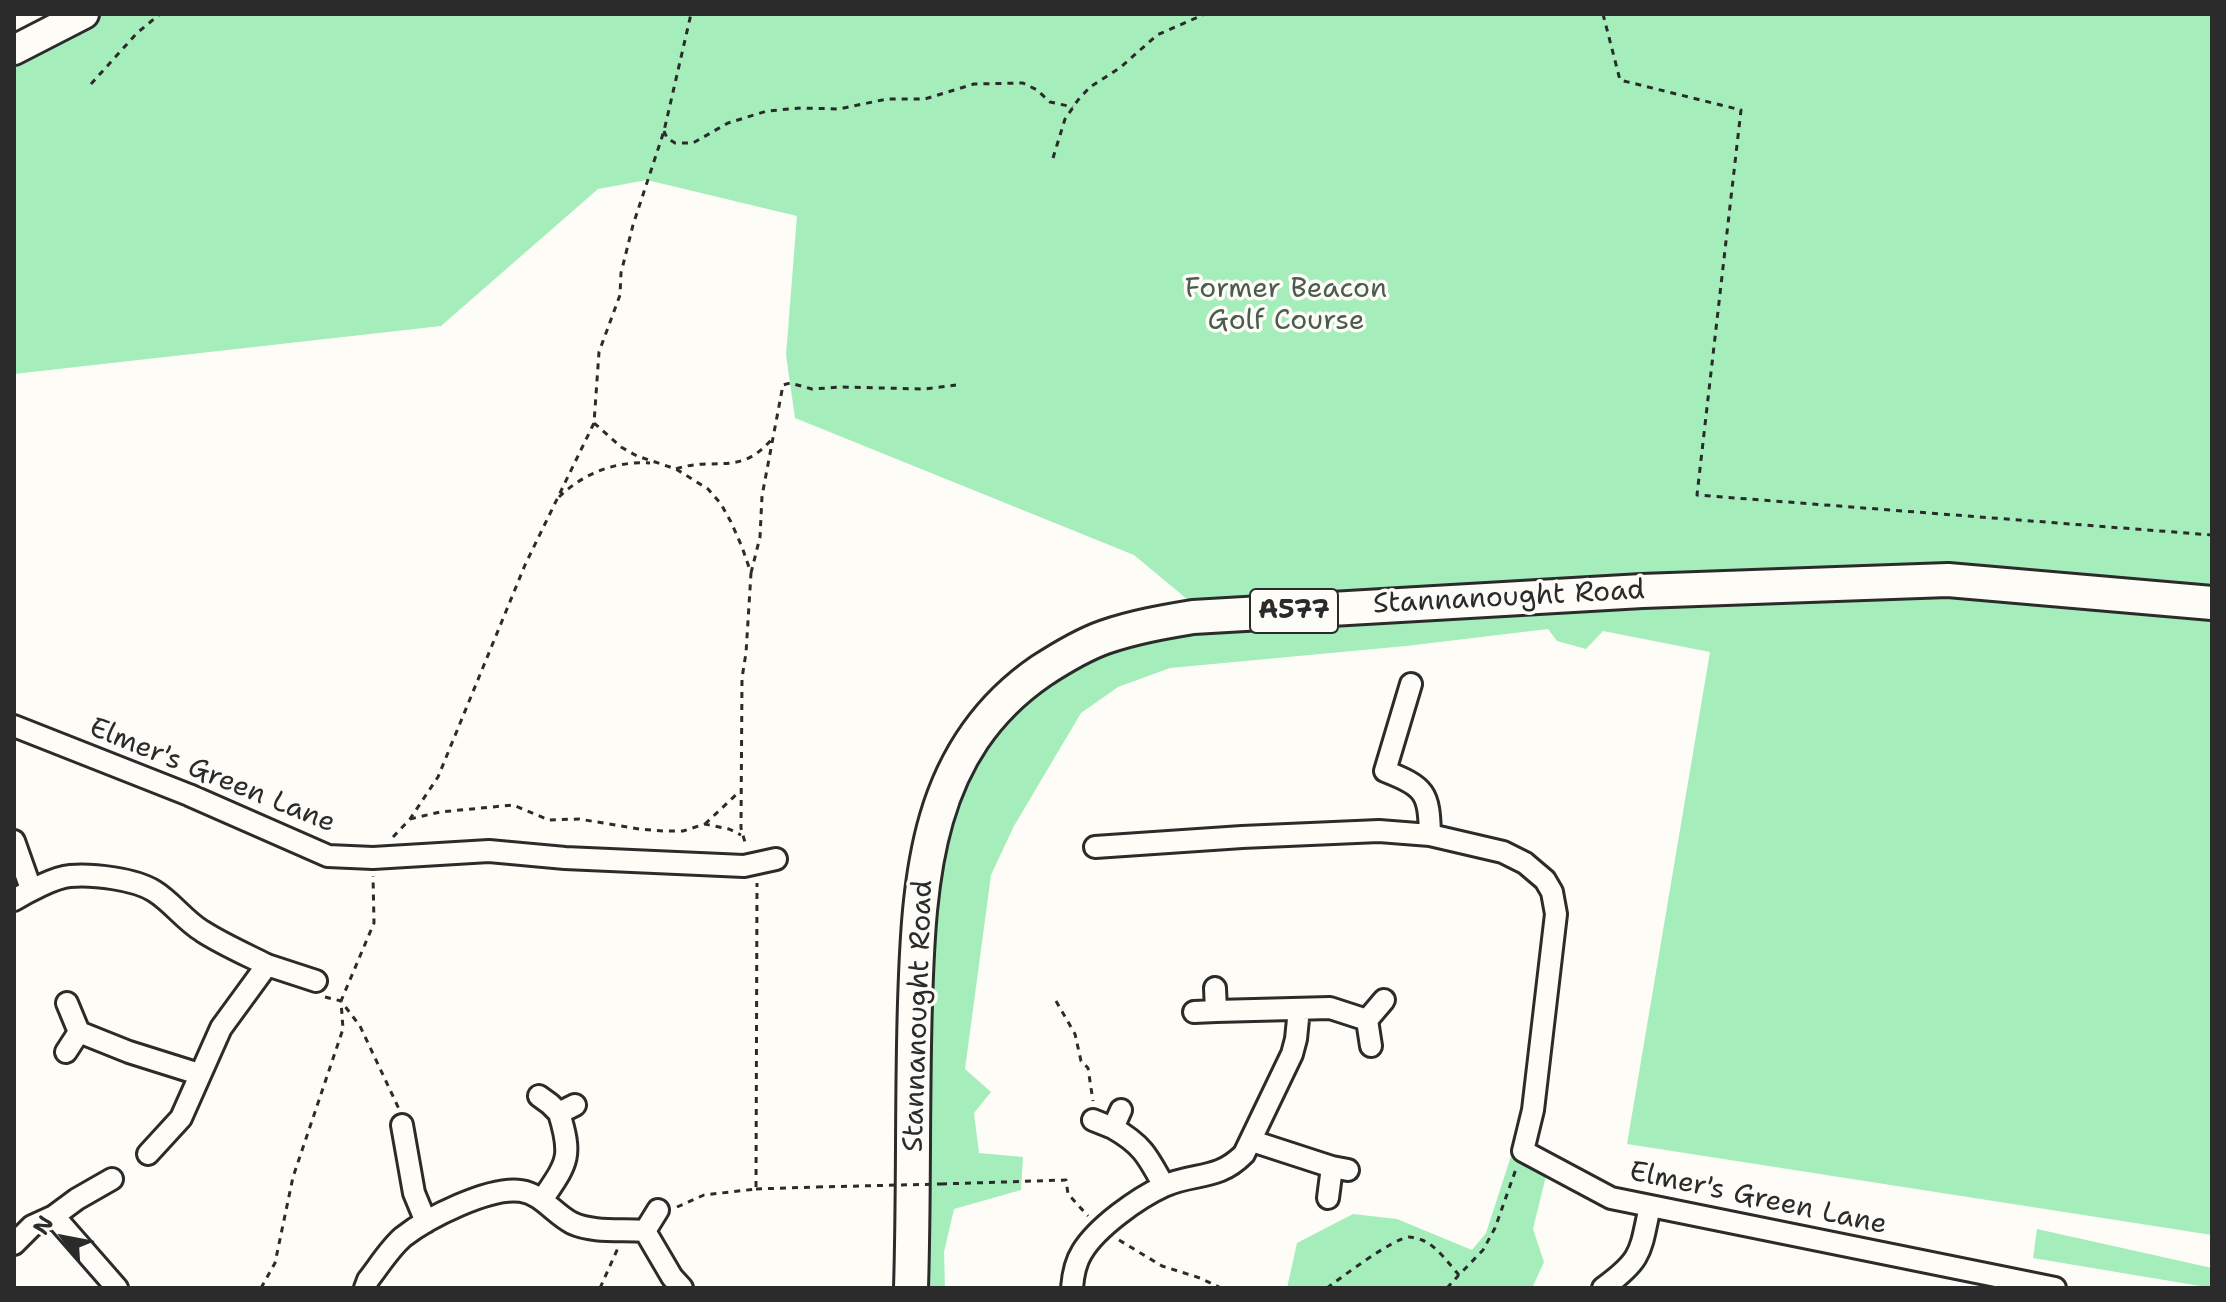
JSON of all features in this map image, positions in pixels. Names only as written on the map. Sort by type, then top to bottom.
[{"type":"main road","name":"Stannanought Road","points":[[911,1288],[917,921],[935,822],[951,777],[970,743],[996,709],[1060,658],[1102,638],[1143,626],[1193,617],[1642,591],[1948,580],[2212,603]]},
{"type":"street","points":[[14,50],[84,14]]},
{"type":"street","points":[[1411,684],[1385,771],[1414,783],[1424,795],[1429,809],[1430,835]]},
{"type":"street","name":"Elmer's Green Lane","points":[[14,726],[189,795],[328,856],[373,858],[489,851],[565,858],[744,866],[766,861]]},
{"type":"street","points":[[1095,847],[1379,831],[1430,835],[1503,852],[1536,871],[1552,892],[1556,914],[1533,1110],[1524,1147]]},
{"type":"street","points":[[14,841],[22,895],[68,876],[134,883],[154,891],[183,918],[204,932],[267,965],[316,981]]},
{"type":"street","points":[[148,1154],[181,1118],[221,1028],[267,965]]},
{"type":"street","points":[[1215,988],[1216,1011]]},
{"type":"street","points":[[1371,1046],[1367,1020],[1384,1000]]},
{"type":"street","points":[[67,1003],[79,1032],[199,1074]]},
{"type":"street","points":[[1194,1012],[1330,1008],[1367,1020]]},
{"type":"street","points":[[1072,1288],[1074,1270],[1082,1252],[1126,1209],[1164,1186],[1233,1166],[1244,1154],[1292,1054],[1299,1009]]},
{"type":"street","points":[[66,1052],[79,1032]]},
{"type":"street","points":[[539,1096],[550,1104],[567,1109],[566,1161],[542,1200]]},
{"type":"street","points":[[1093,1120],[1117,1119],[1147,1155],[1164,1186]]},
{"type":"street","points":[[402,1125],[412,1183],[426,1222]]},
{"type":"street","points":[[1252,1141],[1340,1168],[1328,1198]]},
{"type":"street","name":"Elmer's Green Lane","points":[[1524,1147],[1523,1151],[1611,1198],[2055,1288]]},
{"type":"street","points":[[14,1244],[32,1226],[54,1216],[112,1179]]},
{"type":"street","points":[[365,1288],[401,1238],[456,1207],[495,1193],[521,1191],[542,1200],[565,1218],[582,1226],[636,1230],[658,1210]]},
{"type":"street","points":[[1603,1288],[1636,1259],[1641,1250],[1650,1206]]},
{"type":"street","points":[[54,1216],[117,1288]]},
{"type":"street","points":[[636,1230],[682,1288]]},
{"type":"path","points":[[91,84],[137,33],[160,14]]},
{"type":"path","points":[[261,1288],[275,1263],[293,1177],[343,1029],[341,1001],[374,923],[373,858],[410,819],[438,777],[525,565],[594,423],[599,352],[620,295],[621,273],[633,225],[664,131],[691,14]]},
{"type":"path","points":[[1053,158],[1062,125],[1090,87],[1121,67],[1157,35],[1205,14]]},
{"type":"path","points":[[1603,14],[1620,80],[1741,110],[1697,495],[2212,535]]},
{"type":"path","points":[[664,131],[671,141],[688,144],[728,123],[767,111],[839,109],[887,99],[925,99],[974,84],[1023,83],[1055,104],[1073,107]]},
{"type":"path","points":[[741,835],[742,678],[751,573],[760,537],[762,496],[783,385],[790,383],[812,389],[924,389],[956,385]]},
{"type":"path","points":[[594,423],[621,447],[637,456],[676,469],[708,489],[721,504],[751,573]]},
{"type":"path","points":[[676,469],[689,464],[733,464],[756,453],[773,437]]},
{"type":"path","points":[[556,500],[595,472],[625,463],[655,463]]},
{"type":"path","points":[[410,819],[440,812],[503,805],[519,807],[549,820],[579,819],[639,829],[683,831],[705,824],[742,790]]},
{"type":"path","points":[[705,824],[741,835],[766,861],[756,1189]]},
{"type":"path","points":[[341,1001],[360,1026],[399,1105],[402,1125]]},
{"type":"path","points":[[1056,1001],[1075,1034],[1081,1061],[1088,1068],[1095,1111],[1093,1120]]},
{"type":"path","points":[[1447,1288],[1483,1250],[1495,1228],[1524,1147]]},
{"type":"path","points":[[658,1210],[669,1211],[704,1195],[756,1189],[1066,1180],[1068,1194],[1102,1230],[1162,1266],[1221,1288]]},
{"type":"path","points":[[600,1288],[636,1230]]},
{"type":"path","points":[[1327,1288],[1360,1264],[1409,1237],[1423,1240],[1434,1247],[1459,1275]]},
{"type":"green space","name":"Former Beacon Golf Course","points":[[84,14],[2212,14],[2212,1235],[1627,1144],[1710,652],[1603,631],[1586,649],[1557,641],[1548,629],[1170,668],[1118,687],[1081,713],[1014,826],[991,875],[965,1069],[991,1092],[974,1113],[979,1153],[1023,1157],[1021,1190],[954,1209],[944,1252],[945,1288],[926,1288],[928,906],[959,778],[1019,694],[1193,604],[1134,555],[795,418],[786,355],[797,216],[647,180],[598,189],[441,326],[14,374],[14,50]]},
{"type":"green space","points":[[1512,1153],[1534,1159],[1546,1176],[1533,1229],[1544,1262],[1532,1288],[1287,1288],[1297,1243],[1353,1214],[1397,1219],[1472,1250],[1486,1233]]},
{"type":"green space","points":[[2037,1229],[2212,1268],[2212,1288],[2033,1258]]}]
